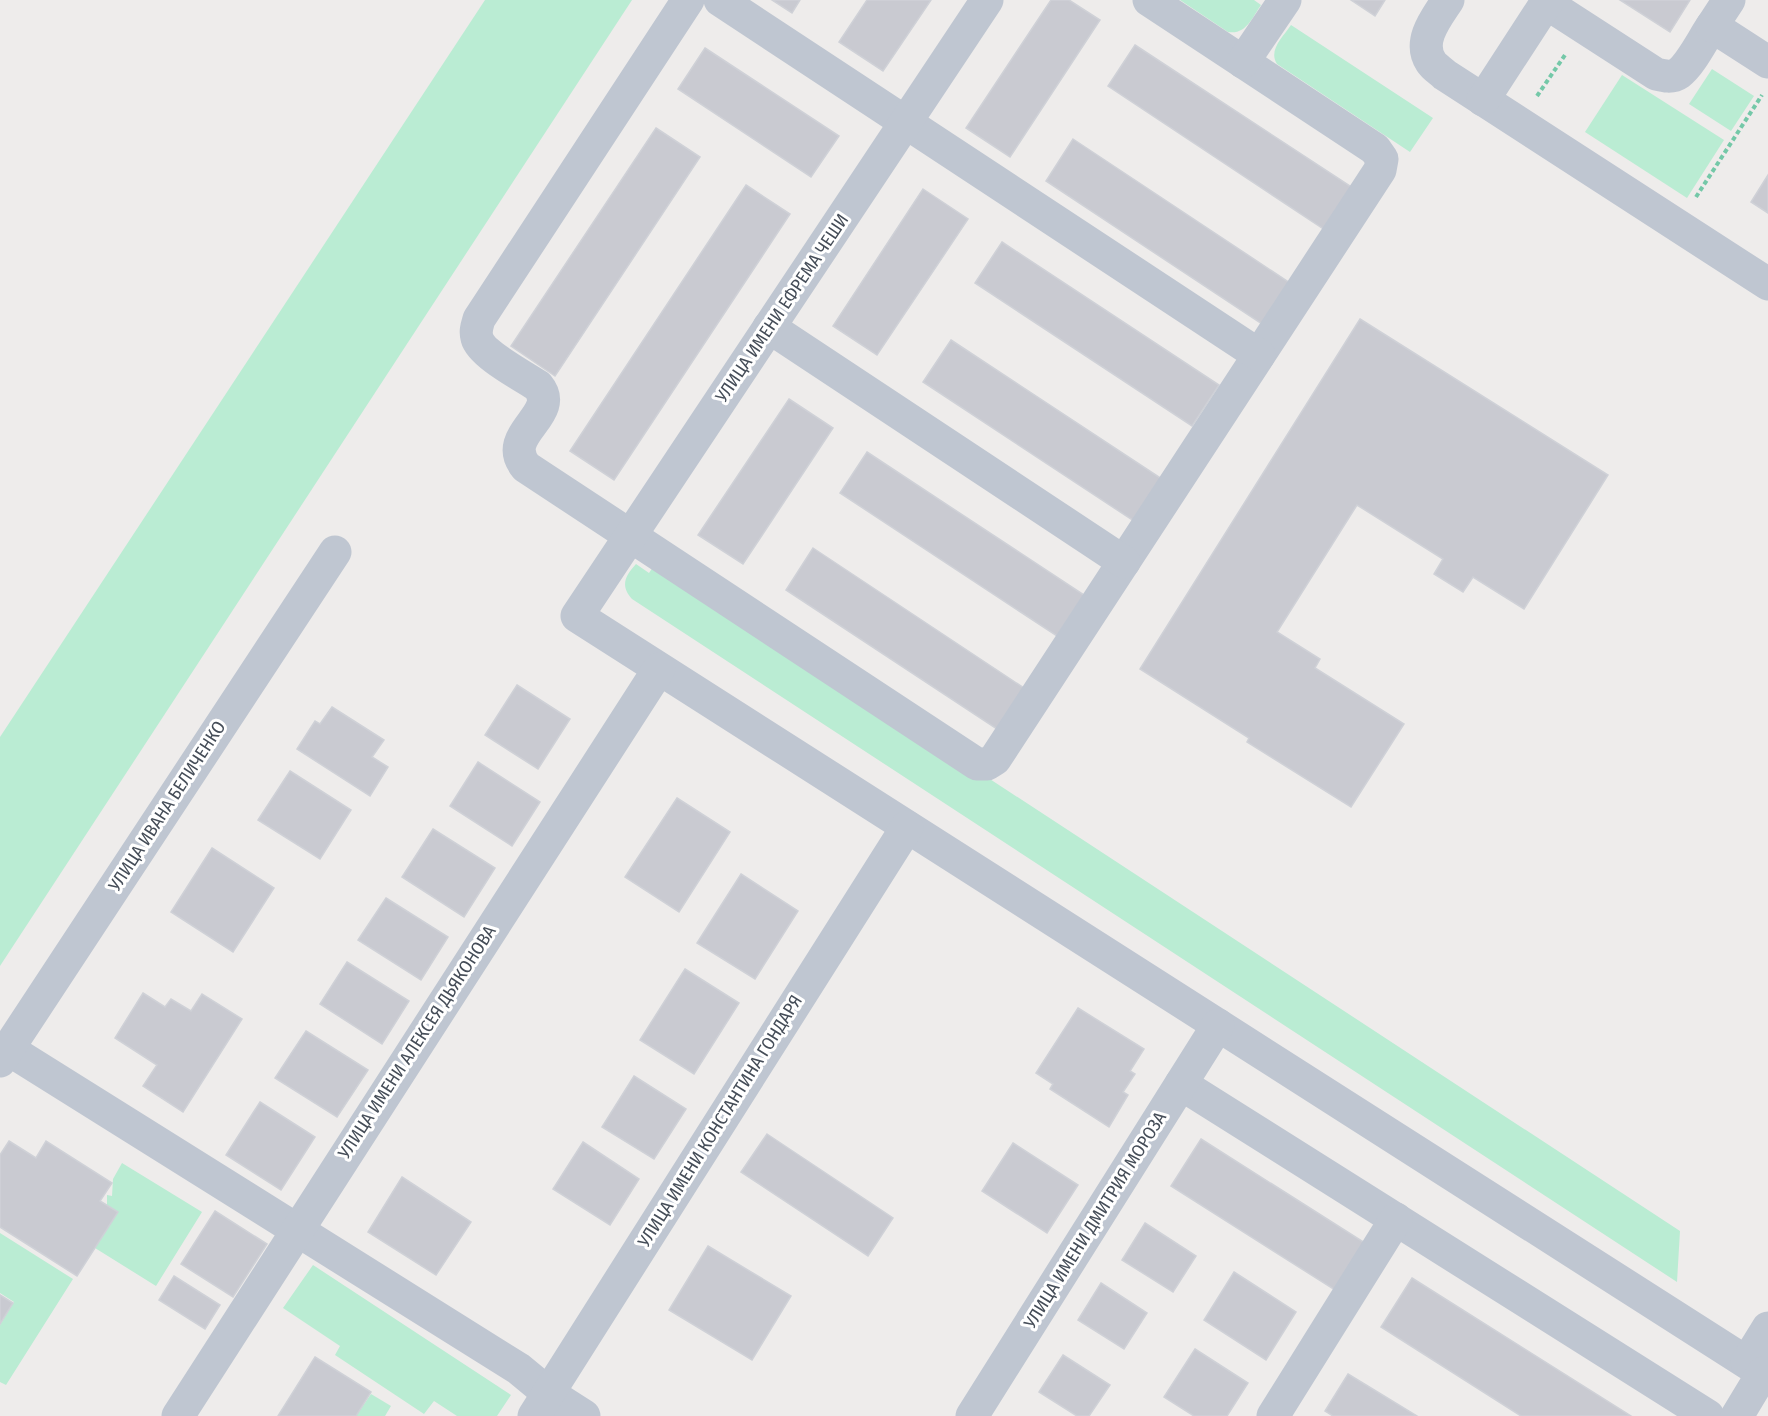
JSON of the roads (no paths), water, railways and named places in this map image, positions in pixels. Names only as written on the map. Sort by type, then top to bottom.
[{"type":"street","points":[[688,0],[486,309],[476,330],[477,341],[486,351],[538,386],[543,392],[544,402],[518,449],[519,459],[526,467],[977,764],[987,764],[995,759],[1380,170],[1382,159],[1375,149],[1149,0]]},
{"type":"street","points":[[720,0],[1259,355]]},
{"type":"street","name":"УЛИЦА ИМЕНИ ЕФРЕМА ЧЕШИ","points":[[659,669],[577,616],[987,0]]},
{"type":"street","points":[[1243,62],[1285,0]]},
{"type":"street","points":[[1448,0],[1431,26],[1426,43],[1430,61],[1445,75],[1768,284]]},
{"type":"street","points":[[1483,100],[1547,2],[1656,74],[1667,77],[1678,75],[1686,66],[1720,13],[1768,62]]},
{"type":"street","points":[[769,327],[1124,562]]},
{"type":"street","name":"УЛИЦА ИВАНА БЕЛИЧЕНКО","points":[[4,1055],[335,552]]},
{"type":"street","points":[[659,669],[1759,1370]]},
{"type":"street","name":"УЛИЦА ИМЕНИ АЛЕКСЕЯ ДЬЯКОНОВА","points":[[178,1416],[296,1229],[659,669]]},
{"type":"street","name":"УЛИЦА ИМЕНИ КОНСТАНТИНА ГОНДАРЯ","points":[[541,1404],[907,827]]},
{"type":"street","name":"УЛИЦА ИМЕНИ ДМИТРИЯ МОРОЗА","points":[[972,1416],[1218,1025]]},
{"type":"street","points":[[4,1055],[296,1229],[519,1369],[541,1404],[584,1416]]},
{"type":"street","points":[[1181,1084],[1708,1416]]},
{"type":"street","points":[[1273,1416],[1396,1219]]},
{"type":"street","points":[[1737,1416],[1759,1370],[1768,1328]]}]
